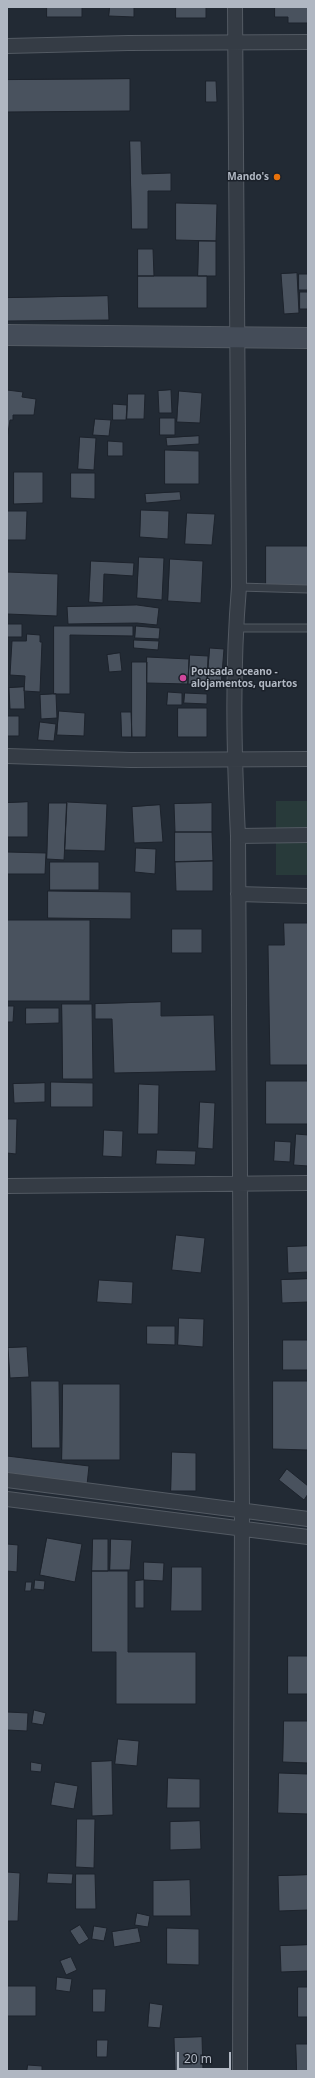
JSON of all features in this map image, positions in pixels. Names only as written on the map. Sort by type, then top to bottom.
[{"type":"main road","points":[[7,335],[308,338]]},
{"type":"street","points":[[235,7],[239,587],[236,628],[234,758],[238,836],[242,1511],[240,2071]]},
{"type":"street","points":[[7,46],[308,42]]},
{"type":"street","points":[[7,756],[131,760],[234,758],[308,759]]},
{"type":"street","points":[[238,836],[308,835]]},
{"type":"street","points":[[238,894],[308,896]]},
{"type":"street","points":[[7,1186],[239,1182],[308,1183]]},
{"type":"street","points":[[7,1480],[308,1519]]},
{"type":"street","points":[[7,1500],[241,1530],[308,1537]]},
{"type":"lane","points":[[239,587],[308,589]]},
{"type":"lane","points":[[236,628],[308,628]]},
{"type":"shaded area","points":[[276,801],[308,801],[308,875],[276,875]]},
{"type":"building","points":[[47,7],[82,7],[82,17],[47,17]]},
{"type":"building","points":[[110,7],[134,7],[134,17],[109,16]]},
{"type":"building","points":[[176,7],[206,7],[206,18],[176,18]]},
{"type":"building","points":[[275,7],[308,7],[308,23],[288,23],[288,17],[275,17]]},
{"type":"building","points":[[130,79],[130,111],[7,112],[7,80]]},
{"type":"building","points":[[206,81],[216,81],[217,102],[206,102]]},
{"type":"building","points":[[130,141],[141,141],[142,174],[171,173],[171,191],[148,191],[148,229],[132,229]]},
{"type":"building","points":[[176,203],[217,204],[216,241],[176,240]]},
{"type":"building","points":[[199,241],[216,241],[216,276],[198,276]]},
{"type":"building","points":[[138,249],[153,249],[154,276],[138,276]]},
{"type":"building","points":[[297,273],[299,313],[284,314],[281,274]]},
{"type":"building","points":[[299,274],[308,274],[308,290],[299,290]]},
{"type":"building","points":[[138,276],[207,276],[207,308],[138,308]]},
{"type":"building","points":[[300,292],[308,292],[308,309],[300,309]]},
{"type":"building","points":[[108,296],[109,320],[7,321],[7,298]]},
{"type":"building","points":[[7,390],[23,392],[22,397],[36,399],[34,415],[13,415],[13,420],[10,420],[7,439]]},
{"type":"building","points":[[171,390],[172,413],[159,413],[158,391]]},
{"type":"building","points":[[179,391],[202,393],[200,423],[177,422]]},
{"type":"building","points":[[128,394],[145,394],[144,419],[127,419]]},
{"type":"building","points":[[113,404],[127,405],[126,420],[113,420]]},
{"type":"building","points":[[160,418],[175,418],[175,435],[160,435]]},
{"type":"building","points":[[95,419],[111,420],[109,436],[93,435]]},
{"type":"building","points":[[199,436],[199,444],[167,446],[166,438]]},
{"type":"building","points":[[80,437],[96,438],[94,470],[78,469]]},
{"type":"building","points":[[108,441],[123,442],[123,456],[108,456]]},
{"type":"building","points":[[165,450],[199,451],[199,484],[165,484]]},
{"type":"building","points":[[14,472],[43,472],[43,503],[14,504]]},
{"type":"building","points":[[71,473],[95,473],[95,499],[71,498]]},
{"type":"building","points":[[180,492],[181,500],[146,503],[145,494]]},
{"type":"building","points":[[141,510],[169,511],[168,539],[140,537]]},
{"type":"building","points":[[7,511],[27,511],[26,540],[7,540]]},
{"type":"building","points":[[187,513],[215,514],[212,545],[185,544]]},
{"type":"building","points":[[266,546],[308,546],[308,586],[266,585]]},
{"type":"building","points":[[139,557],[164,558],[162,600],[137,598]]},
{"type":"building","points":[[170,559],[203,561],[201,603],[168,601]]},
{"type":"building","points":[[91,561],[134,563],[133,576],[104,574],[103,603],[89,602]]},
{"type":"building","points":[[7,572],[58,574],[57,616],[7,614]]},
{"type":"building","points":[[137,605],[159,608],[157,625],[137,623],[68,624],[67,607]]},
{"type":"building","points":[[7,624],[22,624],[22,637],[7,637]]},
{"type":"building","points":[[54,626],[133,626],[133,636],[70,635],[70,694],[54,694]]},
{"type":"building","points":[[136,626],[160,628],[159,639],[135,638]]},
{"type":"building","points":[[27,634],[40,635],[40,642],[42,642],[40,692],[24,691],[25,676],[10,675],[12,641],[26,641]]},
{"type":"building","points":[[134,640],[159,641],[158,650],[134,648]]},
{"type":"building","points":[[210,648],[224,649],[221,686],[207,684]]},
{"type":"building","points":[[120,653],[122,671],[109,672],[107,655]]},
{"type":"building","points":[[190,655],[208,656],[207,684],[188,684]]},
{"type":"building","points":[[147,657],[189,659],[188,684],[147,683]]},
{"type":"building","points":[[132,662],[147,662],[146,737],[132,737]]},
{"type":"building","points":[[24,687],[25,709],[10,709],[9,688]]},
{"type":"building","points":[[168,692],[182,693],[182,705],[167,705]]},
{"type":"building","points":[[185,693],[207,694],[207,704],[184,703]]},
{"type":"building","points":[[56,694],[57,718],[41,719],[40,695]]},
{"type":"building","points":[[178,708],[207,708],[207,737],[178,737]]},
{"type":"building","points":[[59,711],[85,713],[84,736],[57,735]]},
{"type":"building","points":[[121,712],[131,712],[132,737],[122,737]]},
{"type":"building","points":[[7,716],[19,716],[19,736],[7,736]]},
{"type":"building","points":[[40,722],[56,724],[54,741],[38,740]]},
{"type":"building","points":[[28,802],[28,837],[7,837],[7,803]]},
{"type":"building","points":[[67,802],[107,804],[105,851],[65,850]]},
{"type":"building","points":[[49,803],[67,803],[64,860],[47,859]]},
{"type":"building","points":[[212,803],[212,832],[175,832],[174,804]]},
{"type":"building","points":[[160,805],[163,842],[134,843],[132,807]]},
{"type":"building","points":[[175,832],[212,832],[213,861],[175,862]]},
{"type":"building","points":[[136,848],[156,849],[155,874],[135,872]]},
{"type":"building","points":[[7,852],[46,853],[45,874],[7,874]]},
{"type":"building","points":[[213,861],[213,891],[176,891],[175,862]]},
{"type":"building","points":[[50,862],[99,862],[99,890],[50,890]]},
{"type":"building","points":[[48,891],[131,892],[131,919],[48,918]]},
{"type":"building","points":[[7,920],[90,920],[90,1001],[7,1001]]},
{"type":"building","points":[[284,923],[308,923],[308,1065],[270,1065],[268,945],[284,945]]},
{"type":"building","points":[[172,929],[202,929],[202,953],[172,953]]},
{"type":"building","points":[[161,1002],[161,1016],[214,1015],[216,1071],[114,1073],[112,1019],[95,1019],[95,1004]]},
{"type":"building","points":[[62,1004],[92,1004],[93,1079],[63,1079]]},
{"type":"building","points":[[7,1006],[14,1006],[13,1022],[7,1022]]},
{"type":"building","points":[[26,1008],[59,1008],[59,1023],[26,1024]]},
{"type":"building","points":[[266,1081],[308,1081],[308,1124],[266,1124]]},
{"type":"building","points":[[51,1082],[93,1083],[93,1107],[51,1107]]},
{"type":"building","points":[[45,1083],[45,1102],[14,1103],[13,1084]]},
{"type":"building","points":[[139,1084],[159,1085],[158,1134],[138,1134]]},
{"type":"building","points":[[200,1102],[215,1103],[213,1149],[198,1148]]},
{"type":"building","points":[[7,1119],[17,1119],[16,1154],[7,1153]]},
{"type":"building","points":[[104,1130],[123,1131],[122,1157],[103,1156]]},
{"type":"building","points":[[296,1134],[308,1135],[308,1166],[294,1165]]},
{"type":"building","points":[[275,1141],[291,1142],[290,1162],[274,1161]]},
{"type":"building","points":[[157,1150],[196,1151],[195,1165],[156,1164]]},
{"type":"building","points":[[176,1235],[205,1238],[201,1273],[172,1270]]},
{"type":"building","points":[[308,1246],[308,1272],[288,1273],[287,1247]]},
{"type":"building","points":[[308,1279],[308,1302],[282,1303],[281,1280]]},
{"type":"building","points":[[99,1280],[133,1282],[132,1304],[97,1302]]},
{"type":"building","points":[[179,1318],[204,1319],[203,1347],[178,1345]]},
{"type":"building","points":[[147,1326],[175,1326],[175,1345],[147,1344]]},
{"type":"building","points":[[283,1340],[308,1340],[308,1370],[283,1370]]},
{"type":"building","points":[[27,1347],[29,1377],[10,1378],[8,1348]]},
{"type":"building","points":[[31,1381],[59,1381],[60,1448],[32,1448]]},
{"type":"building","points":[[273,1381],[308,1381],[308,1450],[273,1449]]},
{"type":"building","points":[[63,1384],[120,1384],[120,1460],[62,1460]]},
{"type":"building","points":[[172,1452],[196,1453],[196,1491],[171,1491]]},
{"type":"building","points":[[7,1456],[89,1466],[87,1485],[7,1475]]},
{"type":"building","points":[[287,1469],[308,1486],[308,1494],[304,1500],[279,1480]]},
{"type":"building","points":[[47,1538],[82,1544],[75,1582],[40,1575]]},
{"type":"building","points":[[93,1539],[108,1539],[108,1571],[92,1571]]},
{"type":"building","points":[[111,1539],[132,1540],[130,1570],[110,1570]]},
{"type":"building","points":[[7,1544],[18,1545],[17,1572],[7,1571]]},
{"type":"building","points":[[144,1562],[164,1563],[163,1581],[144,1580]]},
{"type":"building","points":[[172,1567],[202,1567],[202,1611],[171,1611]]},
{"type":"building","points":[[92,1571],[128,1571],[128,1652],[196,1652],[196,1704],[116,1704],[116,1652],[92,1652]]},
{"type":"building","points":[[35,1580],[45,1581],[44,1590],[34,1589]]},
{"type":"building","points":[[144,1580],[144,1608],[135,1608],[135,1581]]},
{"type":"building","points":[[26,1582],[32,1582],[31,1591],[25,1591]]},
{"type":"building","points":[[288,1656],[308,1656],[308,1694],[288,1694]]},
{"type":"building","points":[[34,1710],[46,1713],[43,1725],[32,1723]]},
{"type":"building","points":[[7,1712],[28,1713],[27,1731],[7,1730]]},
{"type":"building","points":[[284,1721],[308,1721],[308,1763],[283,1762]]},
{"type":"building","points":[[118,1739],[139,1741],[137,1766],[115,1764]]},
{"type":"building","points":[[112,1761],[113,1815],[92,1816],[91,1762]]},
{"type":"building","points":[[31,1762],[42,1764],[41,1772],[31,1771]]},
{"type":"building","points":[[279,1773],[308,1774],[308,1814],[278,1813]]},
{"type":"building","points":[[168,1778],[200,1779],[200,1808],[167,1808]]},
{"type":"building","points":[[55,1782],[78,1786],[74,1809],[51,1805]]},
{"type":"building","points":[[77,1819],[95,1819],[94,1868],[76,1867]]},
{"type":"building","points":[[200,1821],[201,1849],[170,1850],[170,1822]]},
{"type":"building","points":[[7,1872],[20,1873],[18,1921],[7,1921]]},
{"type":"building","points":[[48,1873],[73,1874],[72,1884],[47,1883]]},
{"type":"building","points":[[76,1874],[95,1874],[96,1909],[76,1909]]},
{"type":"building","points":[[308,1875],[308,1910],[279,1911],[278,1876]]},
{"type":"building","points":[[190,1880],[191,1916],[153,1916],[153,1881]]},
{"type":"building","points":[[137,1913],[150,1916],[148,1927],[135,1925]]},
{"type":"building","points":[[80,1925],[89,1939],[79,1945],[70,1931]]},
{"type":"building","points":[[94,1926],[107,1928],[104,1941],[92,1939]]},
{"type":"building","points":[[138,1928],[141,1942],[114,1947],[112,1932]]},
{"type":"building","points":[[167,1928],[199,1929],[199,1965],[167,1964]]},
{"type":"building","points":[[308,1945],[308,1971],[281,1972],[280,1946]]},
{"type":"building","points":[[71,1957],[77,1970],[66,1975],[60,1961]]},
{"type":"building","points":[[57,1977],[72,1979],[70,1992],[56,1990]]},
{"type":"building","points":[[7,1986],[36,1986],[36,2016],[7,2016]]},
{"type":"building","points":[[298,1987],[308,1987],[308,2017],[298,2017]]},
{"type":"building","points":[[93,1989],[106,1989],[105,2012],[93,2012]]},
{"type":"building","points":[[150,2003],[163,2005],[160,2028],[148,2027]]},
{"type":"building","points":[[202,2037],[203,2071],[175,2071],[174,2038]]},
{"type":"building","points":[[97,2040],[108,2040],[107,2057],[97,2057]]},
{"type":"building","points":[[296,2044],[308,2044],[308,2071],[297,2071]]},
{"type":"building","points":[[28,2065],[42,2066],[42,2071],[27,2071]]},
{"type":"place","name":"Mando's","points":[[277,177]]},
{"type":"place","name":"Pousada oceano - alojamentos, quartos","points":[[183,678]]}]
